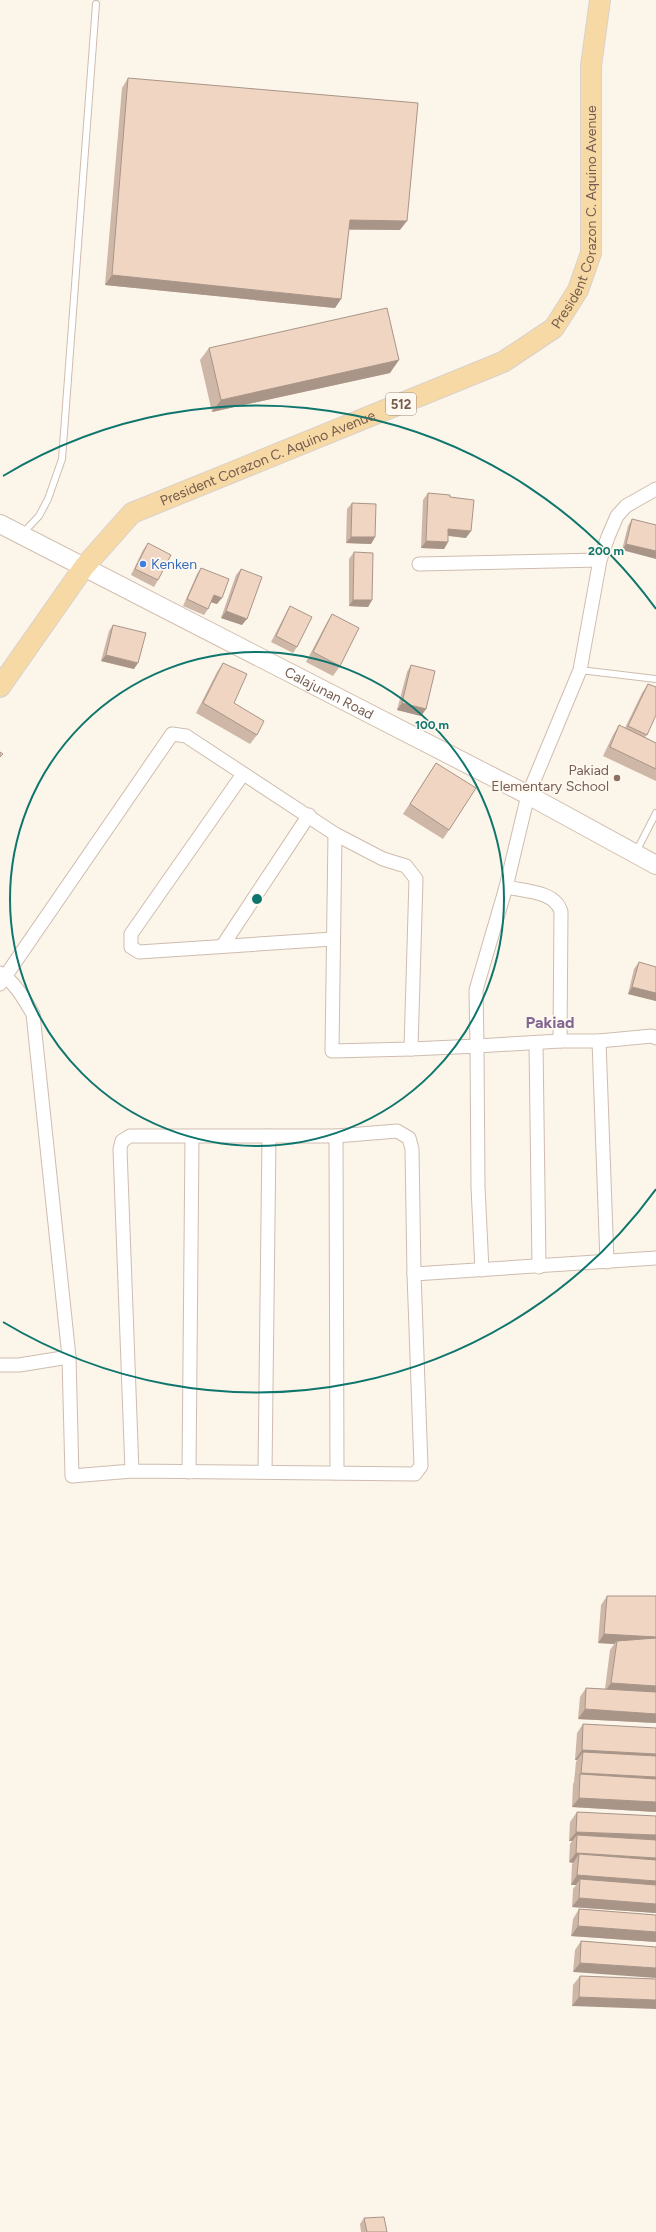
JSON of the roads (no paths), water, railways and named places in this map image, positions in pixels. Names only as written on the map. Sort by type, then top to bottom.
[{"type":"main road","name":"President Corazon C. Aquino Avenue","points":[[0,687],[84,567],[132,513],[503,362],[554,328],[578,290],[591,252],[591,66],[600,0]]},
{"type":"main road","name":"Calajunan Road","points":[[0,524],[528,795],[656,865]]},
{"type":"street","points":[[482,1270],[478,1186],[476,990],[506,887],[528,795],[580,670],[600,560],[617,516],[626,506],[656,489]]},
{"type":"street","points":[[419,564],[600,560]]},
{"type":"street","points":[[132,1471],[120,1149],[122,1141],[130,1136],[336,1136],[397,1131],[410,1138],[412,1149],[414,1274],[421,1466],[415,1474],[132,1471],[72,1476],[69,1358],[33,1014],[19,991],[2,978],[172,734],[186,736],[200,744],[242,774],[335,834],[383,859],[406,866],[416,879],[411,1049]]},
{"type":"street","points":[[242,774],[131,934],[131,946],[139,952],[222,945],[333,939]]},
{"type":"street","points":[[222,945],[309,816]]},
{"type":"street","points":[[335,834],[332,1051],[411,1049],[560,1041],[599,1041],[652,1036],[656,1038]]},
{"type":"street","points":[[506,887],[552,898],[559,904],[561,912],[560,1041]]},
{"type":"street","points":[[599,1041],[607,1262]]},
{"type":"street","points":[[536,1043],[539,1267]]},
{"type":"street","points":[[265,1472],[269,1136]]},
{"type":"street","points":[[336,1136],[337,1473]]},
{"type":"street","points":[[189,1472],[192,1137]]},
{"type":"street","points":[[414,1274],[539,1267],[656,1258]]},
{"type":"street","points":[[0,1365],[19,1365],[69,1358]]},
{"type":"lane","points":[[22,534],[39,516],[48,499],[62,459],[96,4]]},
{"type":"lane","points":[[580,670],[656,679]]},
{"type":"lane","points":[[635,854],[656,813]]},
{"type":"place","name":"Kenken","points":[[143,564]]},
{"type":"place","name":"Pakiad Elementary School","points":[[617,778]]},
{"type":"district","name":"Pakiad","points":[[550,1022]]}]
